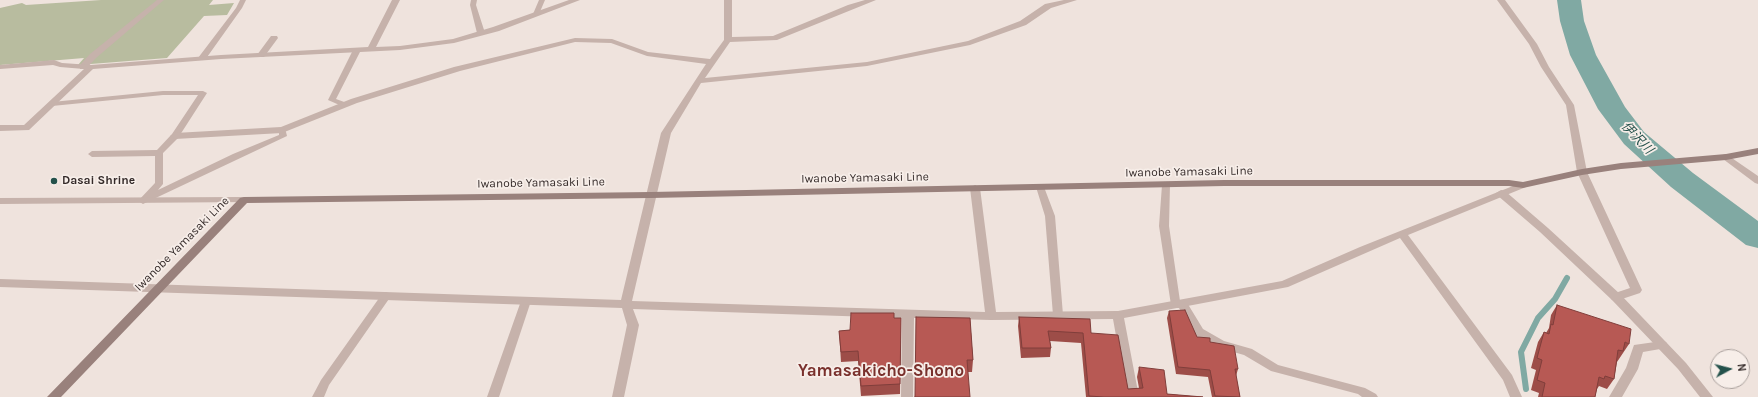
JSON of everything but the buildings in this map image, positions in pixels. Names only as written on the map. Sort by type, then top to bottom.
[{"type":"main road","name":"Iwanobe Yamasaki Line","points":[[53,397],[157,288],[244,200],[651,195],[1166,185],[1509,183],[1524,185],[1582,172],[1621,166],[1722,157],[1757,151]]},
{"type":"street","points":[[371,49],[394,8],[396,0]]},
{"type":"street","points":[[0,67],[54,62],[87,67],[202,58],[400,48],[454,41],[576,0]]},
{"type":"street","points":[[618,397],[633,325],[626,304],[666,133],[711,62],[728,40],[728,0]]},
{"type":"street","points":[[728,40],[774,38],[872,0]]},
{"type":"street","points":[[698,82],[867,64],[970,43],[1023,23],[1048,6],[1073,0]]},
{"type":"street","points":[[1501,0],[1533,44],[1545,67],[1570,105],[1582,172],[1636,290],[1616,297]]},
{"type":"street","points":[[175,136],[282,130],[344,105],[457,68],[575,40],[612,41],[647,54],[711,62]]},
{"type":"street","points":[[0,128],[26,128],[52,104],[87,67]]},
{"type":"street","points":[[1722,157],[1758,181]]},
{"type":"street","points":[[0,282],[908,314],[991,316],[1118,315],[1179,305],[1284,284],[1501,193],[1524,185]]},
{"type":"street","points":[[975,188],[991,316]]},
{"type":"street","points":[[1501,193],[1544,230],[1616,297],[1662,345],[1707,397]]},
{"type":"street","points":[[0,201],[244,200]]},
{"type":"street","points":[[1402,234],[1508,378],[1516,397]]},
{"type":"street","points":[[907,397],[908,314]]},
{"type":"street","points":[[1118,315],[1133,397]]},
{"type":"street","points":[[1616,397],[1632,370],[1638,348],[1662,345]]},
{"type":"lane","points":[[87,67],[93,56],[161,0]]},
{"type":"lane","points":[[202,58],[239,8],[243,0]]},
{"type":"lane","points":[[474,0],[473,5],[481,33]]},
{"type":"lane","points":[[536,14],[542,0]]},
{"type":"lane","points":[[261,55],[274,38]]},
{"type":"lane","points":[[344,105],[332,100],[357,50]]},
{"type":"lane","points":[[52,104],[163,93],[203,93],[175,136],[159,153],[159,184],[143,201]]},
{"type":"lane","points":[[143,201],[236,156],[284,136],[282,130]]},
{"type":"lane","points":[[92,154],[159,153]]},
{"type":"lane","points":[[1166,185],[1164,226],[1179,305],[1199,332],[1220,344],[1248,352],[1275,368],[1361,391],[1372,397]]},
{"type":"lane","points":[[1040,187],[1050,216],[1058,315]]},
{"type":"lane","points":[[318,397],[325,383],[386,296]]},
{"type":"lane","points":[[493,397],[526,301]]},
{"type":"green space","points":[[101,0],[213,0],[209,5],[234,3],[227,15],[204,16],[167,58],[78,65],[84,58],[0,65],[0,8],[22,3],[26,5]]},
{"type":"waterway","name":"伊沢川","points":[[1569,0],[1572,21],[1583,55],[1612,109],[1634,138],[1682,180],[1758,237]]},
{"type":"waterway","points":[[1526,389],[1521,352],[1538,318],[1555,299],[1567,278]]},
{"type":"place","name":"Dasai Shrine","points":[[54,181]]},
{"type":"district","name":"Yamasakicho-Shono","points":[[881,371]]}]
